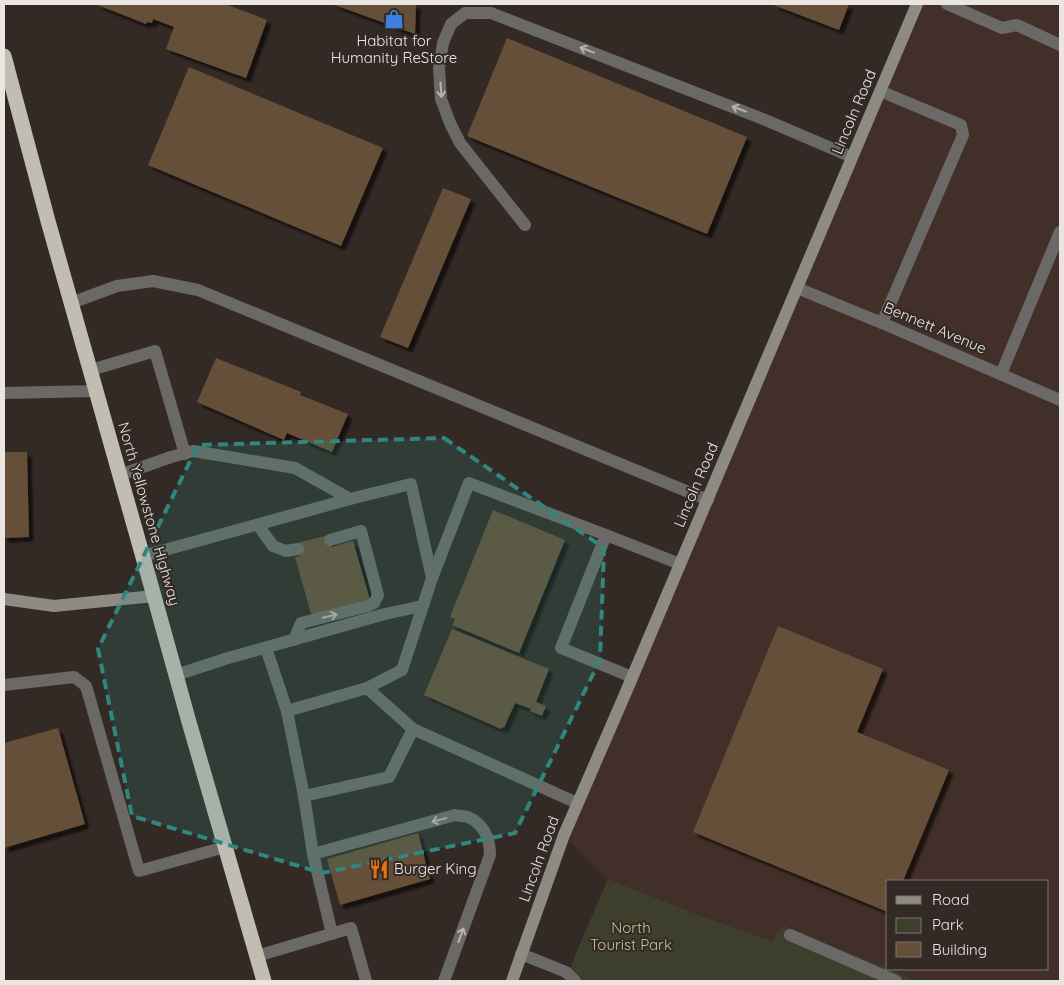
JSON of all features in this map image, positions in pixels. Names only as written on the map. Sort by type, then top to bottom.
[{"type":"highway","name":"North Yellowstone Highway","points":[[4,56],[90,370],[264,981]]},
{"type":"main road","name":"Lincoln Road","points":[[512,981],[564,835],[708,500],[917,4]]},
{"type":"main road","points":[[4,600],[54,606],[154,596]]},
{"type":"street","points":[[947,4],[1002,28],[1017,25],[1060,44]]},
{"type":"street","points":[[525,225],[460,143],[441,98],[440,68],[443,43],[451,24],[465,13],[491,13],[763,119],[852,157]]},
{"type":"street","points":[[880,91],[961,125],[963,135],[882,323]]},
{"type":"street","points":[[1001,374],[1060,232]]},
{"type":"street","points":[[71,302],[117,286],[153,281],[198,290],[708,500]]},
{"type":"street","name":"Bennett Avenue","points":[[797,288],[1060,400]]},
{"type":"street","points":[[90,370],[155,351],[185,454]]},
{"type":"street","points":[[4,393],[96,391]]},
{"type":"street","points":[[120,475],[193,451],[295,468],[350,499]]},
{"type":"street","points":[[287,711],[367,688],[402,670],[432,578],[469,483],[680,564]]},
{"type":"street","points":[[143,556],[411,484],[432,578]]},
{"type":"street","points":[[258,525],[273,546],[286,551],[298,549]]},
{"type":"street","points":[[294,640],[300,623],[368,606],[374,602],[378,595],[362,531],[330,540]]},
{"type":"street","points":[[606,535],[562,648],[632,677]]},
{"type":"street","points":[[176,675],[385,614],[422,606]]},
{"type":"street","points":[[266,648],[287,711],[304,796],[313,854],[332,934]]},
{"type":"street","points":[[4,685],[74,678],[86,686],[139,871],[225,848]]},
{"type":"street","points":[[367,688],[413,729],[577,804]]},
{"type":"street","points":[[304,796],[389,777],[413,729]]},
{"type":"street","points":[[313,854],[455,815],[468,818],[479,824],[487,834],[490,855],[444,981]]},
{"type":"street","points":[[257,956],[351,928],[366,981]]},
{"type":"street","points":[[790,935],[896,981]]},
{"type":"street","points":[[521,954],[566,972],[575,981]]},
{"type":"highlighted area","points":[[444,438],[604,548],[600,660],[515,833],[322,873],[132,816],[98,649],[198,445]]},
{"type":"shaded area","points":[[917,4],[1060,4],[1060,981],[918,981],[891,970],[1049,970],[1049,880],[886,880],[886,968],[783,925],[772,941],[608,879],[564,835]]},
{"type":"green space","name":"North Tourist Park","points":[[608,879],[772,941],[783,925],[886,968],[886,970],[891,970],[918,981],[566,981]]},
{"type":"building","points":[[95,4],[225,4],[267,20],[246,78],[166,49],[174,27],[153,19],[152,23],[147,22],[146,24]]},
{"type":"building","name":"Habitat for Humanity ReStore","points":[[332,4],[416,4],[415,34]]},
{"type":"building","points":[[771,4],[849,4],[839,30]]},
{"type":"building","points":[[507,38],[747,137],[707,234],[467,136]]},
{"type":"building","points":[[189,67],[383,148],[341,246],[148,165]]},
{"type":"building","points":[[443,188],[471,199],[408,348],[380,337]]},
{"type":"building","points":[[216,358],[301,392],[300,395],[348,414],[332,452],[287,433],[284,440],[197,402]]},
{"type":"building","points":[[4,452],[27,452],[29,537],[4,538]]},
{"type":"building","points":[[493,510],[565,540],[519,653],[452,625],[455,619],[450,617]]},
{"type":"building","points":[[329,535],[332,547],[353,541],[370,600],[312,617],[295,557],[300,556],[297,543]]},
{"type":"building","points":[[778,626],[883,669],[857,732],[949,770],[903,880],[886,880],[886,911],[693,832]]},
{"type":"building","points":[[452,629],[549,669],[536,702],[546,706],[542,716],[530,711],[531,709],[515,703],[504,728],[502,727],[501,729],[424,695]]},
{"type":"building","points":[[58,728],[85,824],[4,848],[4,743]]},
{"type":"building","name":"Burger King","points":[[418,833],[430,879],[340,905],[327,859]]},
{"type":"place","name":"Habitat for Humanity ReStore","points":[[394,19]]},
{"type":"place","name":"Burger King","points":[[379,869]]}]
